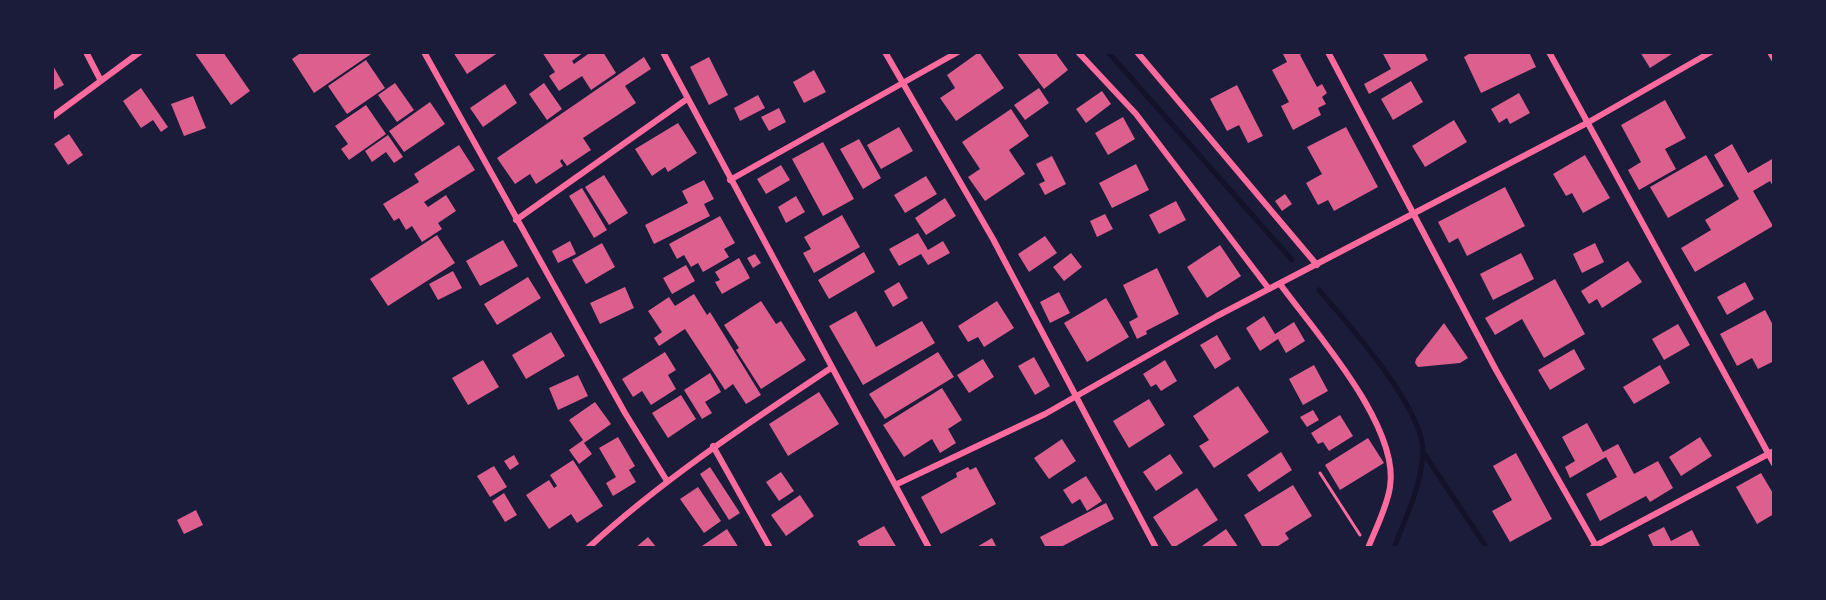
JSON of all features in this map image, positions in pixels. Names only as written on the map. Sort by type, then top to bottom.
[{"type":"street","points":[[86,52],[101,81]]},
{"type":"street","points":[[52,117],[140,52]]},
{"type":"street","points":[[424,52],[625,413],[667,481]]},
{"type":"street","points":[[663,52],[929,548]]},
{"type":"street","points":[[885,52],[993,239],[1156,548]]},
{"type":"street","points":[[730,180],[958,52]]},
{"type":"street","points":[[1077,52],[1136,114],[1269,289]]},
{"type":"street","points":[[1137,52],[1317,264]]},
{"type":"street","points":[[1328,52],[1496,370],[1594,547],[1771,453]]},
{"type":"street","points":[[1549,52],[1771,453],[1773,464]]},
{"type":"street","points":[[895,485],[993,440],[1269,289],[1587,123],[1711,52]]},
{"type":"street","points":[[1770,52],[1773,59]]},
{"type":"street","points":[[516,220],[687,99]]},
{"type":"street","points":[[1280,284],[1360,393],[1385,442],[1391,469],[1390,487],[1368,548]]},
{"type":"street","points":[[588,548],[667,481],[713,446],[831,368]]},
{"type":"street","points":[[713,446],[770,548]]},
{"type":"path","points":[[1320,473],[1362,538]]},
{"type":"building","points":[[194,52],[223,52],[250,91],[231,105]]},
{"type":"building","points":[[302,52],[374,52],[314,93],[292,59]]},
{"type":"building","points":[[453,52],[499,52],[467,74]]},
{"type":"building","points":[[542,52],[584,52],[572,61],[574,64],[591,52],[603,52],[616,73],[591,90],[582,76],[559,91],[549,76],[555,72]]},
{"type":"building","points":[[979,52],[1004,88],[956,121],[940,98],[955,88],[947,75]]},
{"type":"building","points":[[1016,52],[1055,52],[1068,70],[1044,89]]},
{"type":"building","points":[[1282,52],[1304,52],[1300,55],[1317,87],[1322,84],[1327,93],[1322,97],[1326,104],[1318,108],[1321,115],[1293,130],[1281,106],[1289,102],[1272,70],[1287,62]]},
{"type":"building","points":[[1382,52],[1424,52],[1428,60],[1369,94],[1364,84],[1391,69]]},
{"type":"building","points":[[1472,52],[1529,52],[1536,67],[1481,93],[1464,57]]},
{"type":"building","points":[[1640,52],[1675,52],[1650,68]]},
{"type":"building","points":[[644,57],[651,69],[625,86],[636,103],[583,138],[591,150],[567,166],[562,159],[560,161],[563,166],[536,184],[530,174],[515,184],[497,158]]},
{"type":"building","points":[[709,57],[728,95],[709,105],[690,67]]},
{"type":"building","points":[[366,60],[385,88],[347,114],[328,86]]},
{"type":"building","points":[[52,64],[64,85],[52,91]]},
{"type":"building","points":[[814,70],[826,92],[804,103],[793,82]]},
{"type":"building","points":[[1411,81],[1423,102],[1393,120],[1381,99]]},
{"type":"building","points":[[395,83],[414,110],[397,122],[378,95]]},
{"type":"building","points":[[544,83],[562,109],[547,120],[529,94]]},
{"type":"building","points":[[505,84],[517,103],[483,127],[470,108]]},
{"type":"building","points":[[1237,85],[1263,136],[1248,143],[1239,125],[1227,131],[1210,99]]},
{"type":"building","points":[[141,88],[168,127],[161,132],[153,120],[141,128],[123,101]]},
{"type":"building","points":[[1039,88],[1049,103],[1025,120],[1014,105]]},
{"type":"building","points":[[1102,91],[1111,104],[1086,123],[1076,109]]},
{"type":"building","points":[[1519,93],[1530,113],[1510,124],[1507,118],[1499,123],[1491,109]]},
{"type":"building","points":[[758,95],[765,108],[740,121],[734,108]]},
{"type":"building","points":[[193,96],[206,128],[184,136],[171,104]]},
{"type":"building","points":[[1665,100],[1686,138],[1665,149],[1676,169],[1639,190],[1628,170],[1641,162],[1621,125]]},
{"type":"building","points":[[430,102],[445,124],[404,152],[389,131]]},
{"type":"building","points":[[366,105],[386,134],[349,160],[341,149],[348,144],[335,126]]},
{"type":"building","points":[[779,108],[786,122],[769,131],[761,117]]},
{"type":"building","points":[[1011,109],[1029,136],[1009,150],[1025,174],[985,201],[968,177],[980,169],[962,142]]},
{"type":"building","points":[[1123,117],[1135,139],[1108,155],[1095,133]]},
{"type":"building","points":[[1454,120],[1467,142],[1425,167],[1412,146]]},
{"type":"building","points":[[678,123],[697,153],[668,172],[665,167],[652,176],[635,149]]},
{"type":"building","points":[[899,127],[913,151],[881,169],[867,145]]},
{"type":"building","points":[[1346,127],[1378,187],[1334,211],[1328,200],[1318,205],[1306,183],[1322,174],[1307,147]]},
{"type":"building","points":[[69,134],[83,155],[68,165],[54,144]]},
{"type":"building","points":[[388,135],[403,157],[394,163],[386,152],[372,162],[365,151]]},
{"type":"building","points":[[859,139],[881,178],[863,189],[840,149]]},
{"type":"building","points":[[823,142],[854,199],[823,216],[792,159]]},
{"type":"building","points":[[1732,144],[1748,173],[1774,158],[1774,188],[1770,181],[1753,191],[1773,226],[1695,272],[1681,248],[1711,230],[1705,220],[1739,199],[1714,155]]},
{"type":"building","points":[[459,145],[475,170],[424,202],[428,207],[446,195],[456,211],[438,223],[442,229],[422,242],[412,226],[406,230],[399,218],[394,221],[383,204],[419,182],[414,174]]},
{"type":"building","points":[[1585,155],[1610,198],[1583,213],[1572,193],[1566,196],[1553,174]]},
{"type":"building","points":[[1706,155],[1724,186],[1668,218],[1650,187]]},
{"type":"building","points":[[1052,156],[1066,184],[1045,195],[1039,184],[1045,181],[1036,164]]},
{"type":"building","points":[[1136,164],[1149,190],[1112,208],[1099,183]]},
{"type":"building","points":[[781,165],[790,180],[766,194],[757,179]]},
{"type":"building","points":[[604,175],[628,213],[609,225],[585,187]]},
{"type":"building","points":[[926,176],[937,194],[905,213],[894,195]]},
{"type":"building","points":[[704,180],[714,199],[704,204],[710,216],[654,244],[645,225],[688,203],[682,191]]},
{"type":"building","points":[[1505,187],[1525,226],[1467,256],[1458,238],[1449,243],[1438,222]]},
{"type":"building","points":[[582,188],[607,230],[594,238],[569,196]]},
{"type":"building","points":[[1285,194],[1292,204],[1282,211],[1275,201]]},
{"type":"building","points":[[796,196],[805,212],[786,223],[778,207]]},
{"type":"building","points":[[945,198],[956,216],[926,235],[915,218]]},
{"type":"building","points":[[1176,201],[1186,220],[1159,234],[1149,215]]},
{"type":"building","points":[[1105,214],[1113,229],[1097,237],[1090,221]]},
{"type":"building","points":[[842,215],[860,247],[814,273],[803,253],[811,249],[804,237]]},
{"type":"building","points":[[720,216],[735,243],[724,249],[729,257],[703,272],[698,263],[691,267],[684,255],[677,259],[669,244]]},
{"type":"building","points":[[918,233],[928,250],[943,241],[950,253],[928,265],[921,254],[899,266],[889,249]]},
{"type":"building","points":[[437,235],[455,263],[388,306],[370,279]]},
{"type":"building","points":[[1045,236],[1057,253],[1029,272],[1018,254]]},
{"type":"building","points":[[503,240],[518,266],[480,286],[466,261]]},
{"type":"building","points":[[570,241],[576,254],[558,263],[552,251]]},
{"type":"building","points":[[602,243],[615,267],[586,284],[572,260]]},
{"type":"building","points":[[1595,243],[1604,262],[1582,273],[1573,254]]},
{"type":"building","points":[[1220,245],[1241,276],[1207,298],[1187,267]]},
{"type":"building","points":[[864,252],[875,272],[829,299],[818,280]]},
{"type":"building","points":[[1071,253],[1082,267],[1064,281],[1053,267]]},
{"type":"building","points":[[1521,253],[1534,279],[1493,300],[1480,274]]},
{"type":"building","points":[[755,254],[761,263],[753,268],[747,258]]},
{"type":"building","points":[[739,258],[750,278],[722,294],[715,282],[720,280],[715,272]]},
{"type":"building","points":[[1628,261],[1642,282],[1602,308],[1597,299],[1589,304],[1581,291]]},
{"type":"building","points":[[686,265],[695,281],[672,294],[663,278]]},
{"type":"building","points":[[1157,268],[1179,314],[1146,331],[1147,334],[1137,339],[1129,322],[1138,317],[1123,285]]},
{"type":"building","points":[[453,271],[462,288],[438,300],[429,284]]},
{"type":"building","points":[[528,277],[541,298],[497,325],[484,304]]},
{"type":"building","points":[[1555,279],[1585,334],[1544,358],[1522,319],[1495,335],[1485,318]]},
{"type":"building","points":[[899,282],[908,298],[893,307],[884,291]]},
{"type":"building","points":[[1745,282],[1754,299],[1727,315],[1717,297]]},
{"type":"building","points":[[625,287],[634,308],[600,324],[590,303]]},
{"type":"building","points":[[1059,292],[1070,313],[1050,323],[1040,302]]},
{"type":"building","points":[[694,294],[707,315],[710,312],[761,395],[746,404],[733,384],[725,390],[685,329],[659,346],[654,338],[662,332],[648,311],[669,297],[675,306]]},
{"type":"building","points":[[1106,298],[1129,337],[1087,362],[1064,323]]},
{"type":"building","points":[[761,301],[776,324],[781,321],[806,360],[761,389],[736,350],[739,348],[724,325]]},
{"type":"building","points":[[997,301],[1014,328],[984,347],[978,337],[968,342],[958,326]]},
{"type":"building","points":[[1765,310],[1774,327],[1774,361],[1758,369],[1752,358],[1737,366],[1720,334]]},
{"type":"building","points":[[856,311],[876,347],[922,321],[935,343],[863,385],[829,326]]},
{"type":"building","points":[[1264,316],[1275,334],[1294,322],[1305,341],[1286,353],[1278,339],[1260,351],[1246,328]]},
{"type":"building","points":[[1444,323],[1468,358],[1460,363],[1418,367],[1415,363],[1416,359]]},
{"type":"building","points":[[1678,324],[1690,345],[1664,360],[1652,339]]},
{"type":"building","points":[[551,332],[565,356],[526,379],[512,355]]},
{"type":"building","points":[[1217,335],[1231,359],[1215,369],[1200,345]]},
{"type":"building","points":[[1574,349],[1585,369],[1550,390],[1538,370]]},
{"type":"building","points":[[665,352],[676,370],[668,375],[676,389],[651,405],[642,391],[633,397],[622,379]]},
{"type":"building","points":[[938,352],[954,377],[885,419],[869,394]]},
{"type":"building","points":[[1034,357],[1050,386],[1035,395],[1018,366]]},
{"type":"building","points":[[983,359],[994,377],[969,393],[957,375]]},
{"type":"building","points":[[483,360],[499,387],[468,405],[452,378]]},
{"type":"building","points":[[1165,360],[1177,381],[1161,391],[1156,384],[1151,387],[1143,374]]},
{"type":"building","points":[[1314,365],[1328,391],[1303,405],[1289,379]]},
{"type":"building","points":[[1660,365],[1670,383],[1634,404],[1623,387]]},
{"type":"building","points":[[710,373],[721,392],[705,402],[712,413],[702,419],[684,390]]},
{"type":"building","points":[[578,375],[588,396],[558,410],[549,388]]},
{"type":"building","points":[[1238,386],[1269,432],[1214,468],[1199,446],[1209,440],[1193,416]]},
{"type":"building","points":[[942,388],[962,420],[948,429],[956,443],[940,453],[932,439],[904,457],[883,425]]},
{"type":"building","points":[[819,392],[839,424],[788,456],[769,424]]},
{"type":"building","points":[[681,395],[696,419],[668,438],[652,413]]},
{"type":"building","points":[[1149,399],[1165,425],[1129,448],[1113,421]]},
{"type":"building","points":[[595,402],[611,424],[584,443],[592,454],[579,464],[569,450],[583,440],[569,420]]},
{"type":"building","points":[[1313,410],[1319,420],[1307,427],[1300,417]]},
{"type":"building","points":[[1340,415],[1353,436],[1329,451],[1323,442],[1318,444],[1311,433]]},
{"type":"building","points":[[1587,423],[1603,452],[1618,444],[1634,474],[1658,461],[1673,488],[1650,502],[1646,496],[1600,521],[1586,494],[1617,477],[1606,457],[1570,478],[1565,467],[1575,461],[1562,437]]},
{"type":"building","points":[[618,437],[635,466],[629,470],[636,482],[613,496],[606,483],[616,477],[599,448]]},
{"type":"building","points":[[1700,437],[1712,456],[1681,476],[1669,457]]},
{"type":"building","points":[[1368,438],[1384,463],[1340,490],[1325,465]]},
{"type":"building","points":[[1062,439],[1076,461],[1049,479],[1034,458]]},
{"type":"building","points":[[1281,452],[1292,470],[1259,492],[1247,475]]},
{"type":"building","points":[[1516,453],[1552,519],[1510,542],[1492,511],[1512,500],[1493,466]]},
{"type":"building","points":[[1170,454],[1183,473],[1156,491],[1143,472]]},
{"type":"building","points":[[514,455],[519,464],[510,470],[504,461]]},
{"type":"building","points":[[573,460],[603,506],[577,523],[571,514],[549,529],[526,495],[549,480],[554,488],[557,486],[550,475]]},
{"type":"building","points":[[494,466],[507,487],[490,497],[477,476]]},
{"type":"building","points":[[710,467],[740,513],[729,520],[700,474]]},
{"type":"building","points":[[968,467],[970,470],[976,467],[996,504],[941,534],[921,497],[957,477],[956,473]]},
{"type":"building","points":[[781,472],[794,491],[779,501],[766,482]]},
{"type":"building","points":[[1761,473],[1774,495],[1774,514],[1757,524],[1736,487]]},
{"type":"building","points":[[1086,476],[1102,501],[1087,511],[1080,499],[1072,504],[1063,490]]},
{"type":"building","points":[[1293,485],[1312,516],[1285,533],[1289,539],[1275,548],[1263,548],[1244,515]]},
{"type":"building","points":[[698,487],[721,521],[704,533],[680,499]]},
{"type":"building","points":[[1197,488],[1218,520],[1173,548],[1153,517]]},
{"type":"building","points":[[504,493],[517,515],[505,522],[492,501]]},
{"type":"building","points":[[800,495],[814,516],[786,536],[771,515]]},
{"type":"building","points":[[1106,503],[1114,519],[1059,548],[1046,548],[1040,537]]},
{"type":"building","points":[[196,510],[203,525],[184,534],[177,520]]},
{"type":"building","points":[[884,526],[897,548],[861,548],[857,541]]},
{"type":"building","points":[[1664,527],[1671,541],[1692,530],[1701,548],[1654,548],[1648,535]]},
{"type":"building","points":[[727,529],[739,548],[703,548],[702,546]]},
{"type":"building","points":[[1226,529],[1239,548],[1199,548]]},
{"type":"building","points":[[648,537],[657,548],[635,548]]},
{"type":"building","points":[[992,538],[997,548],[975,548]]},
{"type":"waterway","points":[[1108,52],[1292,260]]},
{"type":"waterway","points":[[1319,290],[1382,367],[1411,412],[1420,433],[1423,451],[1420,476],[1394,548]]},
{"type":"waterway","points":[[1423,452],[1487,548]]}]
